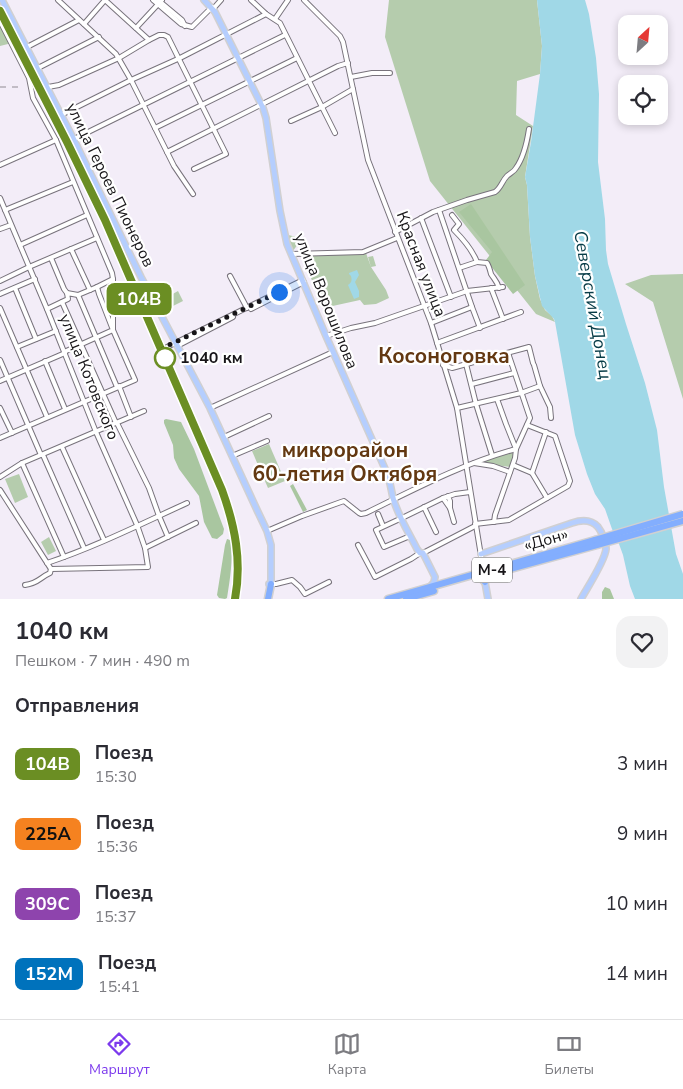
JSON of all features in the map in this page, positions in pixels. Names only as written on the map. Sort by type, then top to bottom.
[{"type":"highway","name":"«Дон»","points":[[406,599],[683,514]]},
{"type":"highway","name":"«Дон»","points":[[596,542],[683,521]]},
{"type":"highway","points":[[482,562],[492,572],[485,582],[478,576],[482,568],[482,562]]},
{"type":"highway","name":"«Дон»","points":[[388,599],[478,576]]},
{"type":"highway","points":[[268,599],[270,584]]},
{"type":"main road","name":"улица Героев Пионеров","points":[[2,0],[48,87],[141,277],[224,437],[267,531],[271,548],[270,584]]},
{"type":"main road","name":"улица Ворошилова","points":[[204,0],[212,8],[227,34],[262,104],[284,234],[326,336],[386,471],[393,499],[410,536],[434,575]]},
{"type":"main road","points":[[481,554],[578,521],[585,520],[591,522],[600,530],[606,549],[581,599]]},
{"type":"main road","points":[[434,575],[438,580],[446,583]]},
{"type":"main road","points":[[429,588],[434,582],[434,575]]},
{"type":"main road","points":[[485,582],[488,599]]},
{"type":"street","points":[[58,0],[119,58],[174,166],[193,194]]},
{"type":"street","points":[[84,24],[105,0],[149,40]]},
{"type":"street","points":[[153,0],[160,2],[182,20],[185,26],[193,27],[221,0]]},
{"type":"street","points":[[249,0],[266,15],[280,23],[335,133]]},
{"type":"street","points":[[275,19],[288,0]]},
{"type":"street","name":"Красная улица","points":[[304,0],[340,36],[343,42],[368,160],[431,323],[457,408],[469,464],[470,492],[482,562]]},
{"type":"street","points":[[136,28],[160,2]]},
{"type":"street","points":[[61,115],[266,15]]},
{"type":"street","points":[[27,47],[79,20]]},
{"type":"street","name":"улица Героев Пионеров","points":[[0,21],[29,78],[34,102],[56,140],[110,267],[113,279],[114,330]]},
{"type":"street","points":[[48,87],[59,85],[119,58],[149,40],[162,35],[168,36],[226,154],[194,169]]},
{"type":"street","points":[[74,139],[285,35]]},
{"type":"street","points":[[38,68],[98,37]]},
{"type":"street","points":[[155,128],[296,58]]},
{"type":"street","points":[[167,152],[338,66],[348,63]]},
{"type":"street","points":[[351,77],[372,73],[390,73]]},
{"type":"street","points":[[291,121],[353,89]]},
{"type":"street","points":[[395,232],[439,210],[498,191],[506,177],[518,166],[529,129]]},
{"type":"street","points":[[0,165],[56,140]]},
{"type":"street","points":[[5,210],[73,182]]},
{"type":"street","name":"улица Котовского","points":[[0,198],[96,432],[137,525],[145,548],[148,567],[51,569]]},
{"type":"street","points":[[439,210],[480,328]]},
{"type":"street","points":[[20,246],[87,215]]},
{"type":"street","points":[[452,215],[459,224],[454,230],[471,247],[477,262]]},
{"type":"street","points":[[421,218],[451,296]]},
{"type":"street","points":[[0,229],[11,225]]},
{"type":"street","points":[[0,281],[97,238]]},
{"type":"street","points":[[292,254],[363,252],[398,238]]},
{"type":"street","points":[[71,249],[90,290]]},
{"type":"street","points":[[47,309],[68,299],[51,258]]},
{"type":"street","points":[[326,336],[375,323],[467,291],[501,287],[492,275],[487,262],[477,262],[459,268]]},
{"type":"street","points":[[230,276],[247,308]]},
{"type":"street","points":[[0,294],[34,279]]},
{"type":"street","points":[[67,293],[78,296],[113,279]]},
{"type":"street","points":[[176,344],[303,281]]},
{"type":"street","points":[[163,348],[176,344],[303,281]]},
{"type":"street","points":[[0,438],[135,380],[98,294],[97,287]]},
{"type":"street","points":[[14,288],[36,339]]},
{"type":"street","points":[[491,288],[503,319]]},
{"type":"street","points":[[78,296],[131,417]]},
{"type":"street","points":[[62,302],[102,394],[148,488],[168,537]]},
{"type":"street","points":[[431,323],[472,307]]},
{"type":"street","points":[[0,308],[47,417]]},
{"type":"street","points":[[437,343],[521,312]]},
{"type":"street","points":[[0,381],[114,330]]},
{"type":"street","points":[[17,347],[56,331]]},
{"type":"street","points":[[443,365],[452,368],[529,347],[540,386],[550,407],[551,418]]},
{"type":"street","points":[[210,408],[334,352]]},
{"type":"street","points":[[494,522],[513,465],[516,449],[530,417],[508,353]]},
{"type":"street","points":[[0,360],[84,548]]},
{"type":"street","points":[[45,361],[65,410]]},
{"type":"street","points":[[466,364],[492,455]]},
{"type":"street","points":[[472,384],[514,373]]},
{"type":"street","points":[[457,408],[521,393],[540,386]]},
{"type":"street","points":[[497,399],[516,449]]},
{"type":"street","points":[[0,408],[12,433]]},
{"type":"street","points":[[0,477],[22,463],[144,411]]},
{"type":"street","points":[[224,437],[269,416]]},
{"type":"street","points":[[358,545],[375,577],[475,525],[509,520],[564,489],[570,481],[554,435],[527,425]]},
{"type":"street","points":[[532,473],[546,432]]},
{"type":"street","points":[[232,456],[267,441]]},
{"type":"street","points":[[62,446],[104,540]]},
{"type":"street","points":[[267,531],[344,501],[361,514],[367,513],[469,464],[492,455],[516,449]]},
{"type":"street","points":[[22,463],[64,557]]},
{"type":"street","points":[[469,464],[493,466],[510,472]]},
{"type":"street","points":[[513,465],[532,473],[547,498]]},
{"type":"street","points":[[0,490],[51,569],[50,573],[39,581],[25,585]]},
{"type":"street","points":[[410,536],[384,547],[376,530],[443,498],[470,492]]},
{"type":"street","points":[[448,496],[454,522]]},
{"type":"street","points":[[443,498],[450,508]]},
{"type":"street","points":[[47,563],[187,503]]},
{"type":"street","points":[[424,507],[436,532]]},
{"type":"street","points":[[378,514],[383,526]]},
{"type":"street","points":[[145,548],[196,523]]},
{"type":"street","points":[[466,531],[478,538]]},
{"type":"street","points":[[270,584],[292,580],[305,594],[329,582]]},
{"type":"green space","points":[[389,0],[537,0],[542,46],[540,74],[517,81],[516,115],[533,126],[525,177],[530,237],[540,299],[545,310],[552,316],[555,322],[536,314],[430,181],[385,37]]},
{"type":"green space","points":[[0,25],[9,44],[0,46]]},
{"type":"green space","points":[[471,204],[525,285],[513,294],[486,260],[492,252],[459,212]]},
{"type":"green space","points":[[287,236],[297,237],[300,241],[293,251]]},
{"type":"green space","points":[[366,253],[371,267],[389,298],[376,304],[364,305],[360,300],[323,307],[301,254]]},
{"type":"green space","points":[[373,256],[376,266],[371,267],[368,257]]},
{"type":"green space","points":[[683,274],[683,399],[653,302],[625,284],[651,275]]},
{"type":"green space","points":[[178,291],[183,301],[167,309],[162,300]]},
{"type":"green space","points":[[166,419],[181,422],[194,449],[224,529],[223,534],[217,539],[212,538],[204,522],[199,496],[179,469],[174,458],[173,445],[164,423]]},
{"type":"green space","points":[[269,444],[285,481],[268,488],[252,451]]},
{"type":"green space","points":[[514,450],[510,467],[481,463],[481,461]]},
{"type":"green space","points":[[19,474],[28,497],[15,503],[5,479]]},
{"type":"green space","points":[[293,484],[307,510],[303,512],[290,486]]},
{"type":"green space","points":[[49,537],[56,551],[48,555],[41,542]]},
{"type":"green space","points":[[227,539],[231,542],[232,556],[227,598],[225,599],[219,598],[217,595]]},
{"type":"green space","points":[[605,587],[610,589],[614,599],[602,599],[602,592]]},
{"type":"water","name":"Северский Донец","points":[[537,0],[585,0],[589,14],[599,94],[598,162],[608,264],[645,383],[657,430],[664,487],[676,554],[683,574],[683,599],[635,599],[619,544],[605,509],[595,494],[587,474],[575,435],[555,322],[542,306],[535,276],[525,177],[540,74],[542,46]]},
{"type":"water","points":[[357,270],[359,275],[355,282],[359,291],[359,297],[354,299],[348,285],[352,280],[349,273]]},
{"type":"railway","points":[[0,8],[67,138],[106,220],[227,500],[234,524],[238,549],[240,574],[237,599]]},
{"type":"railway","points":[[0,87],[20,87]]},
{"type":"train","name":"104В","points":[[0,11],[105,220],[222,490],[230,512],[237,548],[238,585],[235,599]]},
{"type":"place","name":"1040 км","points":[[165,358]]},
{"type":"district","name":"Косоноговка","points":[[444,356]]},
{"type":"district","name":"микрорайон 60-летия Октября","points":[[345,462]]},
{"type":"route","points":[[165,358],[163,348],[279,292]]}]
